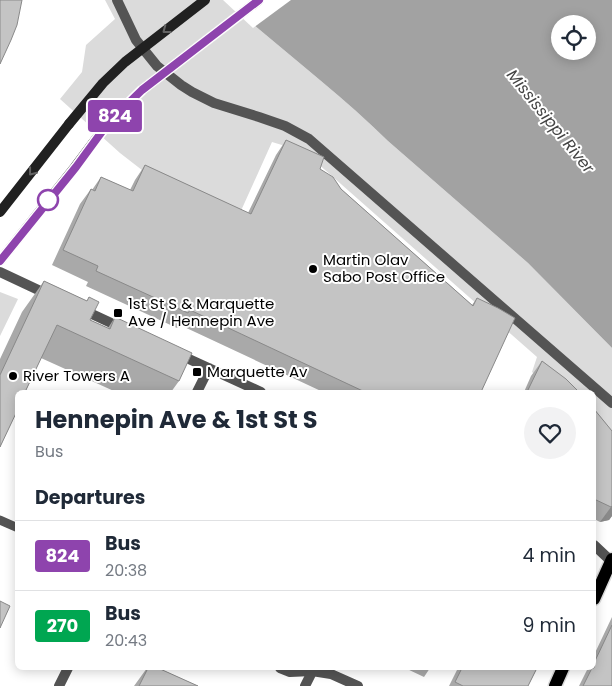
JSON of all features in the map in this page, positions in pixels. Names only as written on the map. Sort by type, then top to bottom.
[{"type":"main road","points":[[0,212],[103,83],[125,62],[205,0]]},
{"type":"main road","points":[[0,261],[76,167],[109,122],[142,90],[259,0]]},
{"type":"main road","points":[[596,595],[612,561]]},
{"type":"main road","points":[[554,686],[562,670]]},
{"type":"street","points":[[117,0],[136,40],[157,66],[181,85],[199,96],[214,103],[285,126],[309,139],[612,403]]},
{"type":"street","points":[[0,272],[131,332]]},
{"type":"street","points":[[172,351],[257,390]]},
{"type":"street","points":[[198,390],[209,368]]},
{"type":"street","points":[[0,520],[15,527]]},
{"type":"street","points":[[596,548],[612,561]]},
{"type":"street","points":[[59,686],[67,670]]},
{"type":"street","points":[[285,670],[290,672],[305,670]]},
{"type":"street","points":[[305,686],[313,670]]},
{"type":"street","points":[[317,670],[358,686]]},
{"type":"shaded area","points":[[105,0],[225,0],[349,105],[528,263],[612,348],[612,460],[596,437],[596,390],[554,390],[532,372],[537,357],[316,162],[292,148],[272,142],[235,224],[169,191],[120,153],[60,99],[82,72],[86,45],[115,19]]},
{"type":"shaded area","points":[[0,292],[18,299],[0,336]]},
{"type":"water","name":"Mississippi River","points":[[225,0],[612,0],[612,348],[528,263],[349,105]]},
{"type":"pier","points":[[223,0],[291,0],[253,28]]},
{"type":"building","points":[[0,0],[22,0],[17,25],[0,64]]},
{"type":"building","name":"Martin Olav Sabo Post Office","points":[[286,140],[324,157],[320,169],[333,177],[341,189],[473,306],[477,298],[515,318],[482,390],[361,390],[190,310],[188,313],[96,271],[98,266],[63,250],[91,189],[95,191],[101,177],[133,191],[145,165],[251,214]]},
{"type":"building","points":[[44,281],[87,301],[89,297],[99,302],[90,320],[110,329],[115,317],[192,353],[179,381],[57,325],[26,390],[15,390],[15,415],[0,447],[0,375]]},
{"type":"building","points":[[542,361],[577,390],[528,390]]},
{"type":"building","points":[[596,411],[612,431],[611,507],[596,500]]},
{"type":"building","points":[[0,601],[10,606],[0,628]]},
{"type":"building","points":[[612,625],[612,686],[583,686],[591,670],[596,670],[596,659]]},
{"type":"building","points":[[147,670],[162,670],[198,686],[139,686]]},
{"type":"building","points":[[461,670],[536,670],[528,686],[463,686],[455,682]]},
{"type":"bus line","name":"824","points":[[0,261],[76,167],[109,122],[142,90],[259,0]]},
{"type":"place","name":"Martin Olav Sabo Post Office","points":[[313,269]]},
{"type":"place","name":"1st St S & Marquette Ave / Hennepin Ave","points":[[118,313]]},
{"type":"place","name":"Marquette Av","points":[[197,372]]},
{"type":"place","name":"River Towers A","points":[[13,376]]}]
